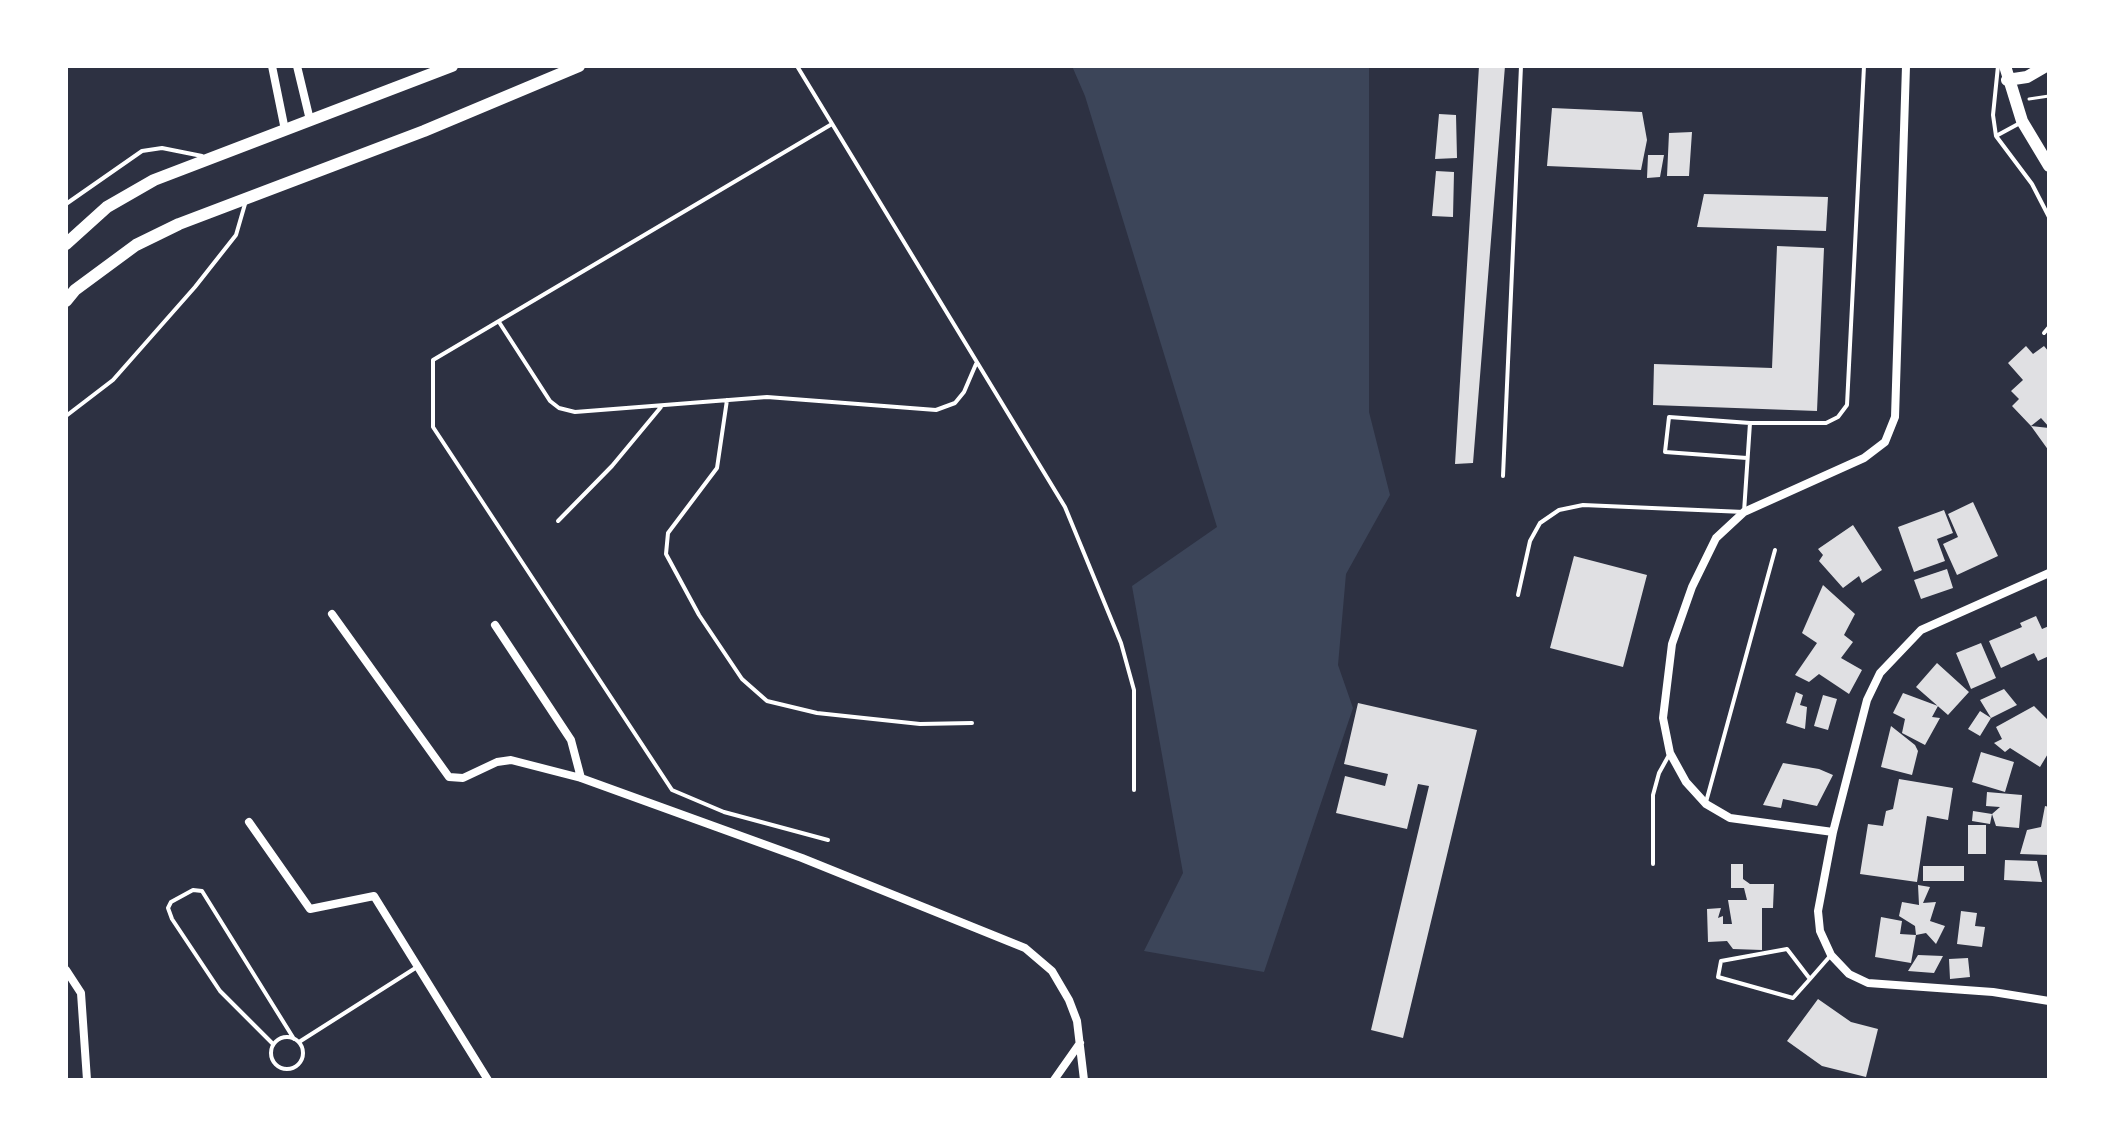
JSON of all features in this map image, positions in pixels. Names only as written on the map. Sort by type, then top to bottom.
[{"type":"main road","points":[[66,244],[107,207],[154,180],[452,66]]},
{"type":"main road","points":[[66,301],[75,290],[136,245],[179,224],[424,131],[579,66]]},
{"type":"main road","points":[[2005,66],[2022,121],[2043,149],[2049,166]]},
{"type":"main road","points":[[2007,80],[2027,77],[2046,66]]},
{"type":"street","points":[[272,66],[285,130]]},
{"type":"street","points":[[297,66],[310,120]]},
{"type":"street","points":[[1833,832],[1730,818],[1706,804],[1686,782],[1670,753],[1663,718],[1672,644],[1692,587],[1716,538],[1744,512],[1864,458],[1885,442],[1895,417],[1906,66]]},
{"type":"street","points":[[2049,573],[1921,630],[1880,673],[1867,700],[1833,832],[1818,911],[1820,931],[1831,955],[1849,974],[1868,983],[1993,992],[2049,1001]]},
{"type":"street","points":[[332,614],[449,777],[463,778],[497,762],[511,760],[581,778],[802,858],[1025,948],[1052,971],[1069,1000],[1080,1043],[1084,1080]]},
{"type":"street","points":[[495,625],[571,740],[581,778]]},
{"type":"street","points":[[249,822],[310,909],[374,896],[488,1080]]},
{"type":"street","points":[[66,970],[81,993],[87,1080]]},
{"type":"street","points":[[1054,1080],[1080,1043]]},
{"type":"lane","points":[[797,66],[1065,507],[1121,643],[1134,690],[1134,790]]},
{"type":"lane","points":[[1503,476],[1521,66]]},
{"type":"lane","points":[[1747,458],[1665,452],[1669,417],[1750,423],[1826,423],[1838,417],[1847,405],[1864,66]]},
{"type":"lane","points":[[1998,66],[1994,102],[1996,136],[2032,184],[2049,217]]},
{"type":"lane","points":[[1996,136],[2022,121]]},
{"type":"lane","points":[[828,840],[724,812],[672,790],[433,427],[433,360],[832,124]]},
{"type":"lane","points":[[66,204],[142,151],[162,148],[213,158]]},
{"type":"lane","points":[[66,416],[113,380],[195,287],[236,235],[246,198]]},
{"type":"lane","points":[[499,322],[550,401],[559,408],[575,412],[767,397],[936,410],[955,403],[964,392],[976,364]]},
{"type":"lane","points":[[2044,333],[2049,327]]},
{"type":"lane","points":[[727,400],[717,468],[668,533],[666,554],[699,615],[742,679],[767,701],[817,713],[881,722],[972,723]]},
{"type":"lane","points":[[558,521],[612,466],[662,407]]},
{"type":"lane","points":[[1518,595],[1530,541],[1540,523],[1559,510],[1583,505],[1744,512],[1750,423]]},
{"type":"lane","points":[[1706,804],[1775,550]]},
{"type":"lane","points":[[1653,864],[1653,795],[1659,773],[1670,753]]},
{"type":"lane","points":[[273,1044],[220,991],[172,919],[168,908],[171,902],[193,890],[202,891],[296,1041],[303,1056],[295,1068],[280,1069],[271,1058],[273,1044],[282,1038],[296,1041],[417,967]]},
{"type":"lane","points":[[1810,979],[1787,949],[1721,961],[1718,977],[1793,998],[1810,979],[1831,955]]},
{"type":"shaded area","points":[[1072,66],[1369,66],[1369,412],[1390,495],[1346,574],[1338,665],[1353,708],[1264,972],[1144,951],[1183,873],[1132,586],[1217,527],[1085,96]]},
{"type":"building","points":[[1479,66],[1505,66],[1473,463],[1455,464]]},
{"type":"building","points":[[1552,108],[1642,112],[1647,140],[1641,170],[1547,166]]},
{"type":"building","points":[[1439,114],[1456,115],[1457,158],[1435,159]]},
{"type":"building","points":[[1692,132],[1689,176],[1667,176],[1669,133]]},
{"type":"building","points":[[1648,155],[1664,155],[1660,177],[1647,178]]},
{"type":"building","points":[[1436,171],[1454,172],[1453,217],[1432,216]]},
{"type":"building","points":[[1704,194],[1828,197],[1826,231],[1697,227]]},
{"type":"building","points":[[1777,246],[1824,248],[1817,411],[1653,405],[1654,364],[1772,368]]},
{"type":"building","points":[[2026,346],[2033,354],[2044,346],[2049,352],[2049,427],[2041,418],[2031,426],[2012,406],[2019,399],[2011,391],[2023,380],[2008,363]]},
{"type":"building","points":[[2031,426],[2049,428],[2049,451]]},
{"type":"building","points":[[1973,502],[1998,556],[1957,575],[1943,544],[1958,537],[1948,514]]},
{"type":"building","points":[[1944,510],[1953,533],[1937,539],[1945,561],[1914,572],[1898,527]]},
{"type":"building","points":[[1853,525],[1882,570],[1862,583],[1859,576],[1843,588],[1819,561],[1823,555],[1818,549]]},
{"type":"building","points":[[1574,556],[1647,575],[1623,667],[1550,648]]},
{"type":"building","points":[[1947,569],[1953,588],[1921,599],[1914,580]]},
{"type":"building","points":[[1823,585],[1855,614],[1844,635],[1853,642],[1841,658],[1862,670],[1849,694],[1819,674],[1809,682],[1795,675],[1817,643],[1802,633]]},
{"type":"building","points":[[2036,616],[2042,629],[2049,626],[2049,656],[2038,661],[2034,653],[2001,668],[1989,641],[2022,627],[2020,623]]},
{"type":"building","points":[[1981,643],[1996,678],[1971,689],[1956,653]]},
{"type":"building","points":[[1937,663],[1969,692],[1948,715],[1916,687]]},
{"type":"building","points":[[2004,689],[2017,705],[1991,718],[1980,700]]},
{"type":"building","points":[[1796,692],[1803,695],[1800,705],[1807,707],[1805,729],[1786,723]]},
{"type":"building","points":[[1903,693],[1938,706],[1932,717],[1940,718],[1925,745],[1902,733],[1905,719],[1893,713]]},
{"type":"building","points":[[1823,695],[1837,699],[1828,730],[1814,726]]},
{"type":"building","points":[[1358,703],[1477,730],[1403,1038],[1371,1030],[1429,786],[1418,784],[1407,829],[1336,813],[1345,776],[1385,786],[1388,774],[1344,764]]},
{"type":"building","points":[[2034,706],[2049,721],[2049,752],[2040,767],[2010,748],[2005,752],[1994,743],[2002,739],[1996,727]]},
{"type":"building","points":[[1980,711],[1991,718],[1980,736],[1968,729]]},
{"type":"building","points":[[1891,726],[1918,751],[1912,775],[1881,767]]},
{"type":"building","points":[[1981,752],[2014,762],[2005,792],[1972,782]]},
{"type":"building","points":[[1783,763],[1819,769],[1833,775],[1817,806],[1783,799],[1781,808],[1763,805]]},
{"type":"building","points":[[1899,779],[1953,788],[1948,820],[1927,816],[1917,882],[1860,874],[1868,824],[1883,826],[1886,811],[1893,809]]},
{"type":"building","points":[[1987,792],[2022,795],[2019,828],[1996,826],[1992,814],[2000,807],[1986,806]]},
{"type":"building","points":[[2045,806],[2049,807],[2049,855],[2020,854],[2027,830],[2041,827]]},
{"type":"building","points":[[1973,811],[1992,814],[1990,824],[1972,821]]},
{"type":"building","points":[[1968,825],[1986,825],[1986,854],[1968,854]]},
{"type":"building","points":[[2005,860],[2037,861],[2042,882],[2004,880]]},
{"type":"building","points":[[1731,864],[1743,864],[1743,879],[1750,884],[1774,884],[1773,908],[1762,908],[1762,950],[1733,949],[1727,941],[1708,942],[1707,909],[1721,908],[1718,918],[1723,916],[1723,924],[1732,924],[1728,900],[1747,900],[1744,888],[1731,888]]},
{"type":"building","points":[[1923,866],[1964,866],[1964,881],[1923,881]]},
{"type":"building","points":[[1918,885],[1930,887],[1923,903],[1936,902],[1930,921],[1945,926],[1936,944],[1926,933],[1916,935],[1915,926],[1899,916],[1902,902],[1919,905]]},
{"type":"building","points":[[1961,911],[1977,913],[1975,926],[1985,927],[1982,947],[1957,944]]},
{"type":"building","points":[[1881,917],[1902,921],[1900,934],[1916,935],[1911,963],[1875,957]]},
{"type":"building","points":[[1918,955],[1943,956],[1934,973],[1908,971]]},
{"type":"building","points":[[1968,958],[1970,977],[1950,979],[1949,959]]},
{"type":"building","points":[[1818,999],[1851,1022],[1878,1029],[1866,1077],[1822,1066],[1787,1041]]}]
